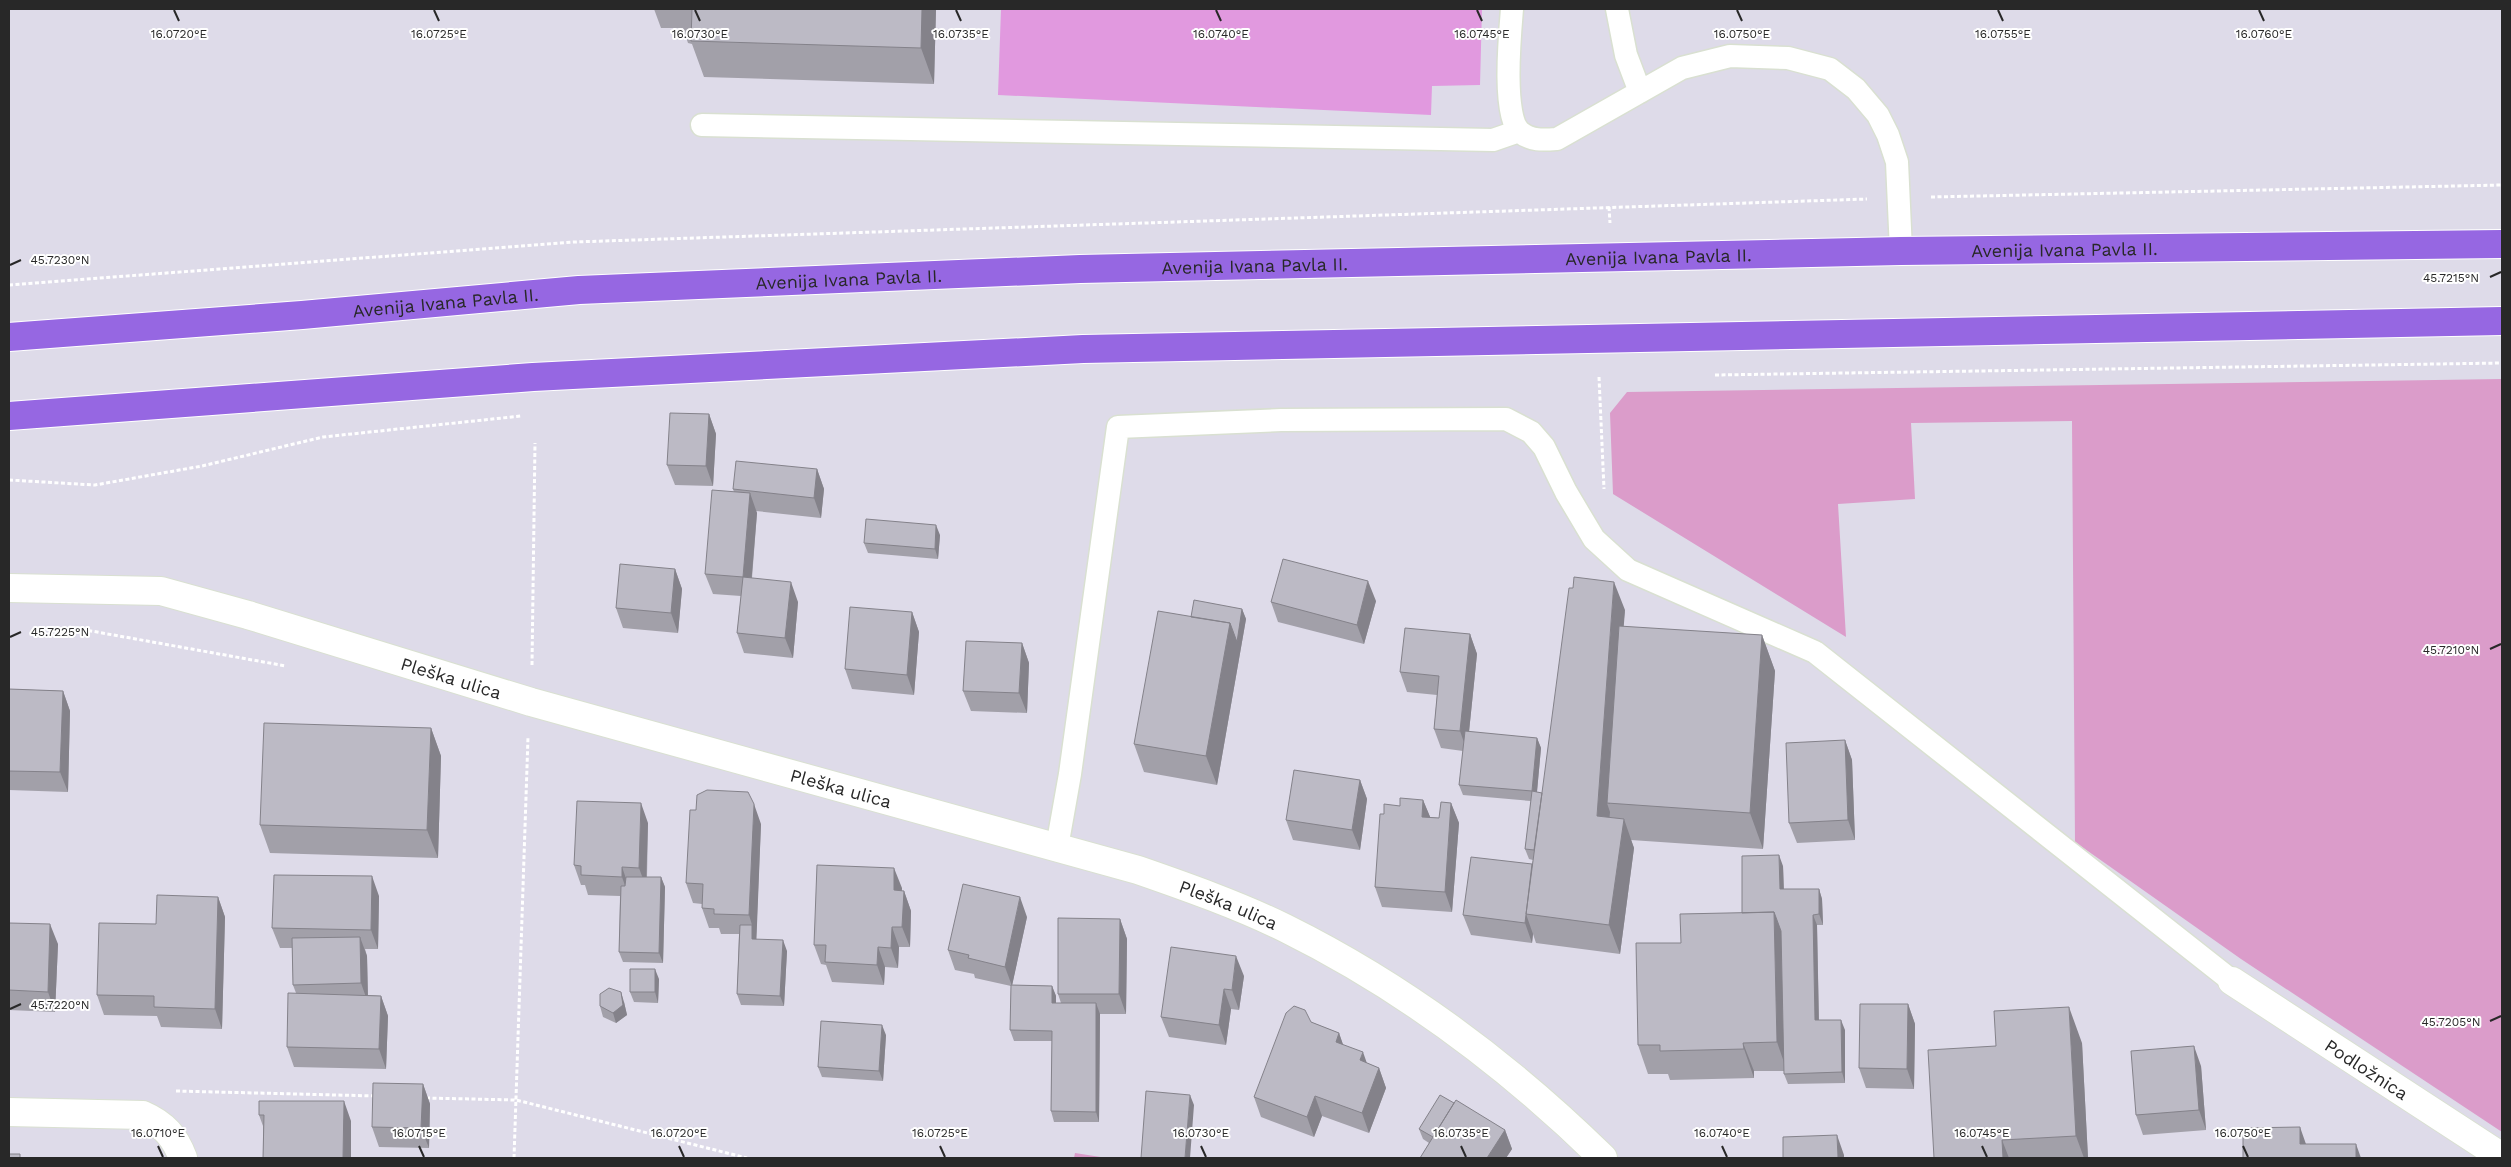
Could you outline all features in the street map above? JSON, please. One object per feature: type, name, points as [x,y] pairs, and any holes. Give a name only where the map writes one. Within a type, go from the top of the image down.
[{"type":"main road","name":"Avenija Ivana Pavla II.","points":[[9,336],[302,315],[579,290],[1080,269],[1901,250],[2502,244]]},
{"type":"main road","points":[[9,416],[533,377],[1083,349],[2502,321]]},
{"type":"street","name":"Pleška ulica","points":[[9,588],[161,592],[248,614],[531,702],[1138,870],[1212,896],[1284,927],[1327,950],[1421,1008],[1486,1054],[1603,1158]]},
{"type":"street","name":"Podložnica","points":[[2232,980],[2502,1157]]},
{"type":"street","points":[[9,1112],[143,1115],[158,1122],[170,1132],[183,1158]]},
{"type":"lane","points":[[1512,9],[1509,91],[1512,119],[1518,131],[1534,140],[1557,139],[1682,68],[1730,56],[1788,58],[1830,69],[1856,89],[1878,115],[1888,135],[1897,162],[1901,250]]},
{"type":"lane","points":[[1618,9],[1626,55],[1640,92]]},
{"type":"lane","points":[[702,125],[1493,140],[1518,131]]},
{"type":"lane","points":[[1057,847],[1070,774],[1118,427],[1281,420],[1506,419],[1531,432],[1544,447],[1566,492],[1594,539],[1628,570],[1815,652],[2232,980]]},
{"type":"path","points":[[9,285],[574,242],[1899,198],[2502,185]]},
{"type":"path","points":[[1609,207],[1610,230]]},
{"type":"path","points":[[1599,377],[1604,499]]},
{"type":"path","points":[[514,1158],[531,702],[535,443]]},
{"type":"path","points":[[68,627],[289,667]]},
{"type":"path","points":[[143,1115],[166,1091],[380,1096]]},
{"type":"path","points":[[419,1098],[516,1100],[747,1158]]},
{"type":"shaded area","points":[[1001,9],[1482,9],[1480,85],[1432,86],[1431,115],[998,95]]},
{"type":"shaded area","points":[[2502,379],[2502,1132],[2241,959],[2075,842],[2072,421],[1911,423],[1915,499],[1838,504],[1846,637],[1613,494],[1610,413],[1627,392]]},
{"type":"shaded area","points":[[1075,1153],[1107,1158],[1074,1158]]},
{"type":"building","points":[[692,9],[922,9],[921,48],[691,41]]},
{"type":"building","points":[[670,413],[709,414],[706,466],[667,465]]},
{"type":"building","points":[[736,461],[817,469],[814,498],[733,489]]},
{"type":"building","points":[[712,490],[750,493],[743,577],[705,574]]},
{"type":"building","points":[[866,519],[936,525],[935,549],[864,543]]},
{"type":"building","points":[[1283,559],[1368,581],[1357,625],[1271,602]]},
{"type":"building","points":[[620,564],[675,569],[671,613],[616,608]]},
{"type":"building","points":[[743,577],[791,582],[785,638],[737,633]]},
{"type":"building","points":[[1574,577],[1614,582],[1597,816],[1624,819],[1609,925],[1526,914],[1569,588],[1573,588]]},
{"type":"building","points":[[1194,600],[1242,609],[1237,642],[1230,623],[1191,617]]},
{"type":"building","points":[[850,607],[912,612],[907,675],[845,669]]},
{"type":"building","points":[[1158,611],[1230,623],[1206,756],[1134,744]]},
{"type":"building","points":[[1619,626],[1762,635],[1750,813],[1607,803]]},
{"type":"building","points":[[1405,628],[1470,634],[1460,731],[1434,729],[1439,676],[1400,672]]},
{"type":"building","points":[[966,641],[1022,643],[1019,693],[963,691]]},
{"type":"building","points":[[9,689],[63,691],[60,772],[9,771]]},
{"type":"building","points":[[264,723],[431,728],[427,830],[260,825]]},
{"type":"building","points":[[1465,731],[1537,738],[1532,791],[1459,785]]},
{"type":"building","points":[[1845,740],[1848,820],[1789,823],[1786,743]]},
{"type":"building","points":[[1294,770],[1360,780],[1352,830],[1286,820]]},
{"type":"building","points":[[707,790],[748,792],[754,804],[749,915],[714,914],[714,909],[702,908],[703,884],[686,883],[690,810],[696,810],[697,795]]},
{"type":"building","points":[[1532,791],[1542,793],[1534,850],[1525,849]]},
{"type":"building","points":[[1400,798],[1423,800],[1422,817],[1439,818],[1441,802],[1451,803],[1445,892],[1375,887],[1380,814],[1384,814],[1384,804],[1400,806]]},
{"type":"building","points":[[577,801],[641,803],[639,868],[622,867],[622,877],[581,875],[581,866],[574,865]]},
{"type":"building","points":[[1779,855],[1780,889],[1819,889],[1819,914],[1813,915],[1815,1020],[1841,1020],[1842,1072],[1784,1074],[1781,931],[1774,912],[1742,913],[1742,856]]},
{"type":"building","points":[[1471,857],[1532,864],[1525,923],[1463,915]]},
{"type":"building","points":[[817,865],[894,868],[894,890],[904,891],[902,927],[892,927],[891,948],[878,947],[877,965],[825,962],[826,945],[814,945]]},
{"type":"building","points":[[274,875],[372,876],[371,930],[272,928]]},
{"type":"building","points":[[626,877],[661,877],[659,953],[619,952],[621,886],[625,886]]},
{"type":"building","points":[[963,884],[1020,897],[1005,967],[968,958],[969,955],[948,950]]},
{"type":"building","points":[[157,895],[218,897],[215,1009],[154,1007],[154,996],[97,995],[99,923],[156,924]]},
{"type":"building","points":[[1774,912],[1777,1042],[1743,1043],[1744,1049],[1660,1051],[1660,1045],[1638,1045],[1636,943],[1681,943],[1680,914]]},
{"type":"building","points":[[1058,918],[1120,919],[1119,994],[1058,994]]},
{"type":"building","points":[[9,923],[50,924],[48,992],[9,990]]},
{"type":"building","points":[[740,925],[752,925],[752,939],[783,940],[780,996],[737,994]]},
{"type":"building","points":[[360,937],[361,983],[293,985],[292,938]]},
{"type":"building","points":[[1171,947],[1236,956],[1232,990],[1224,989],[1219,1025],[1161,1017]]},
{"type":"building","points":[[630,969],[655,969],[655,992],[630,992]]},
{"type":"building","points":[[1011,985],[1052,986],[1052,1003],[1096,1003],[1096,1112],[1051,1111],[1052,1031],[1010,1030]]},
{"type":"building","points":[[609,988],[621,992],[623,1005],[613,1013],[600,1006],[600,994]]},
{"type":"building","points":[[288,993],[381,996],[379,1049],[287,1047]]},
{"type":"building","points":[[1860,1004],[1908,1004],[1907,1069],[1859,1068]]},
{"type":"building","points":[[1294,1006],[1305,1010],[1311,1022],[1339,1033],[1336,1042],[1363,1052],[1360,1060],[1379,1068],[1362,1113],[1315,1096],[1307,1117],[1254,1097],[1286,1013]]},
{"type":"building","points":[[2069,1007],[2076,1136],[2002,1140],[2003,1158],[1934,1158],[1928,1050],[1996,1046],[1994,1011]]},
{"type":"building","points":[[821,1021],[882,1025],[879,1071],[818,1067]]},
{"type":"building","points":[[2194,1046],[2199,1110],[2136,1115],[2131,1051]]},
{"type":"building","points":[[373,1083],[423,1084],[421,1128],[372,1127]]},
{"type":"building","points":[[1146,1091],[1190,1095],[1185,1158],[1141,1158]]},
{"type":"building","points":[[1440,1095],[1454,1103],[1433,1137],[1419,1129]]},
{"type":"building","points":[[1456,1100],[1505,1130],[1487,1158],[1420,1158]]},
{"type":"building","points":[[259,1101],[344,1101],[343,1158],[263,1158],[264,1115],[259,1115]]},
{"type":"building","points":[[2300,1127],[2300,1144],[2356,1144],[2356,1158],[2243,1158],[2243,1128]]},
{"type":"building","points":[[1837,1135],[1838,1158],[1783,1158],[1783,1137]]},
{"type":"building","points":[[9,1154],[20,1154],[20,1158],[9,1158]]}]
